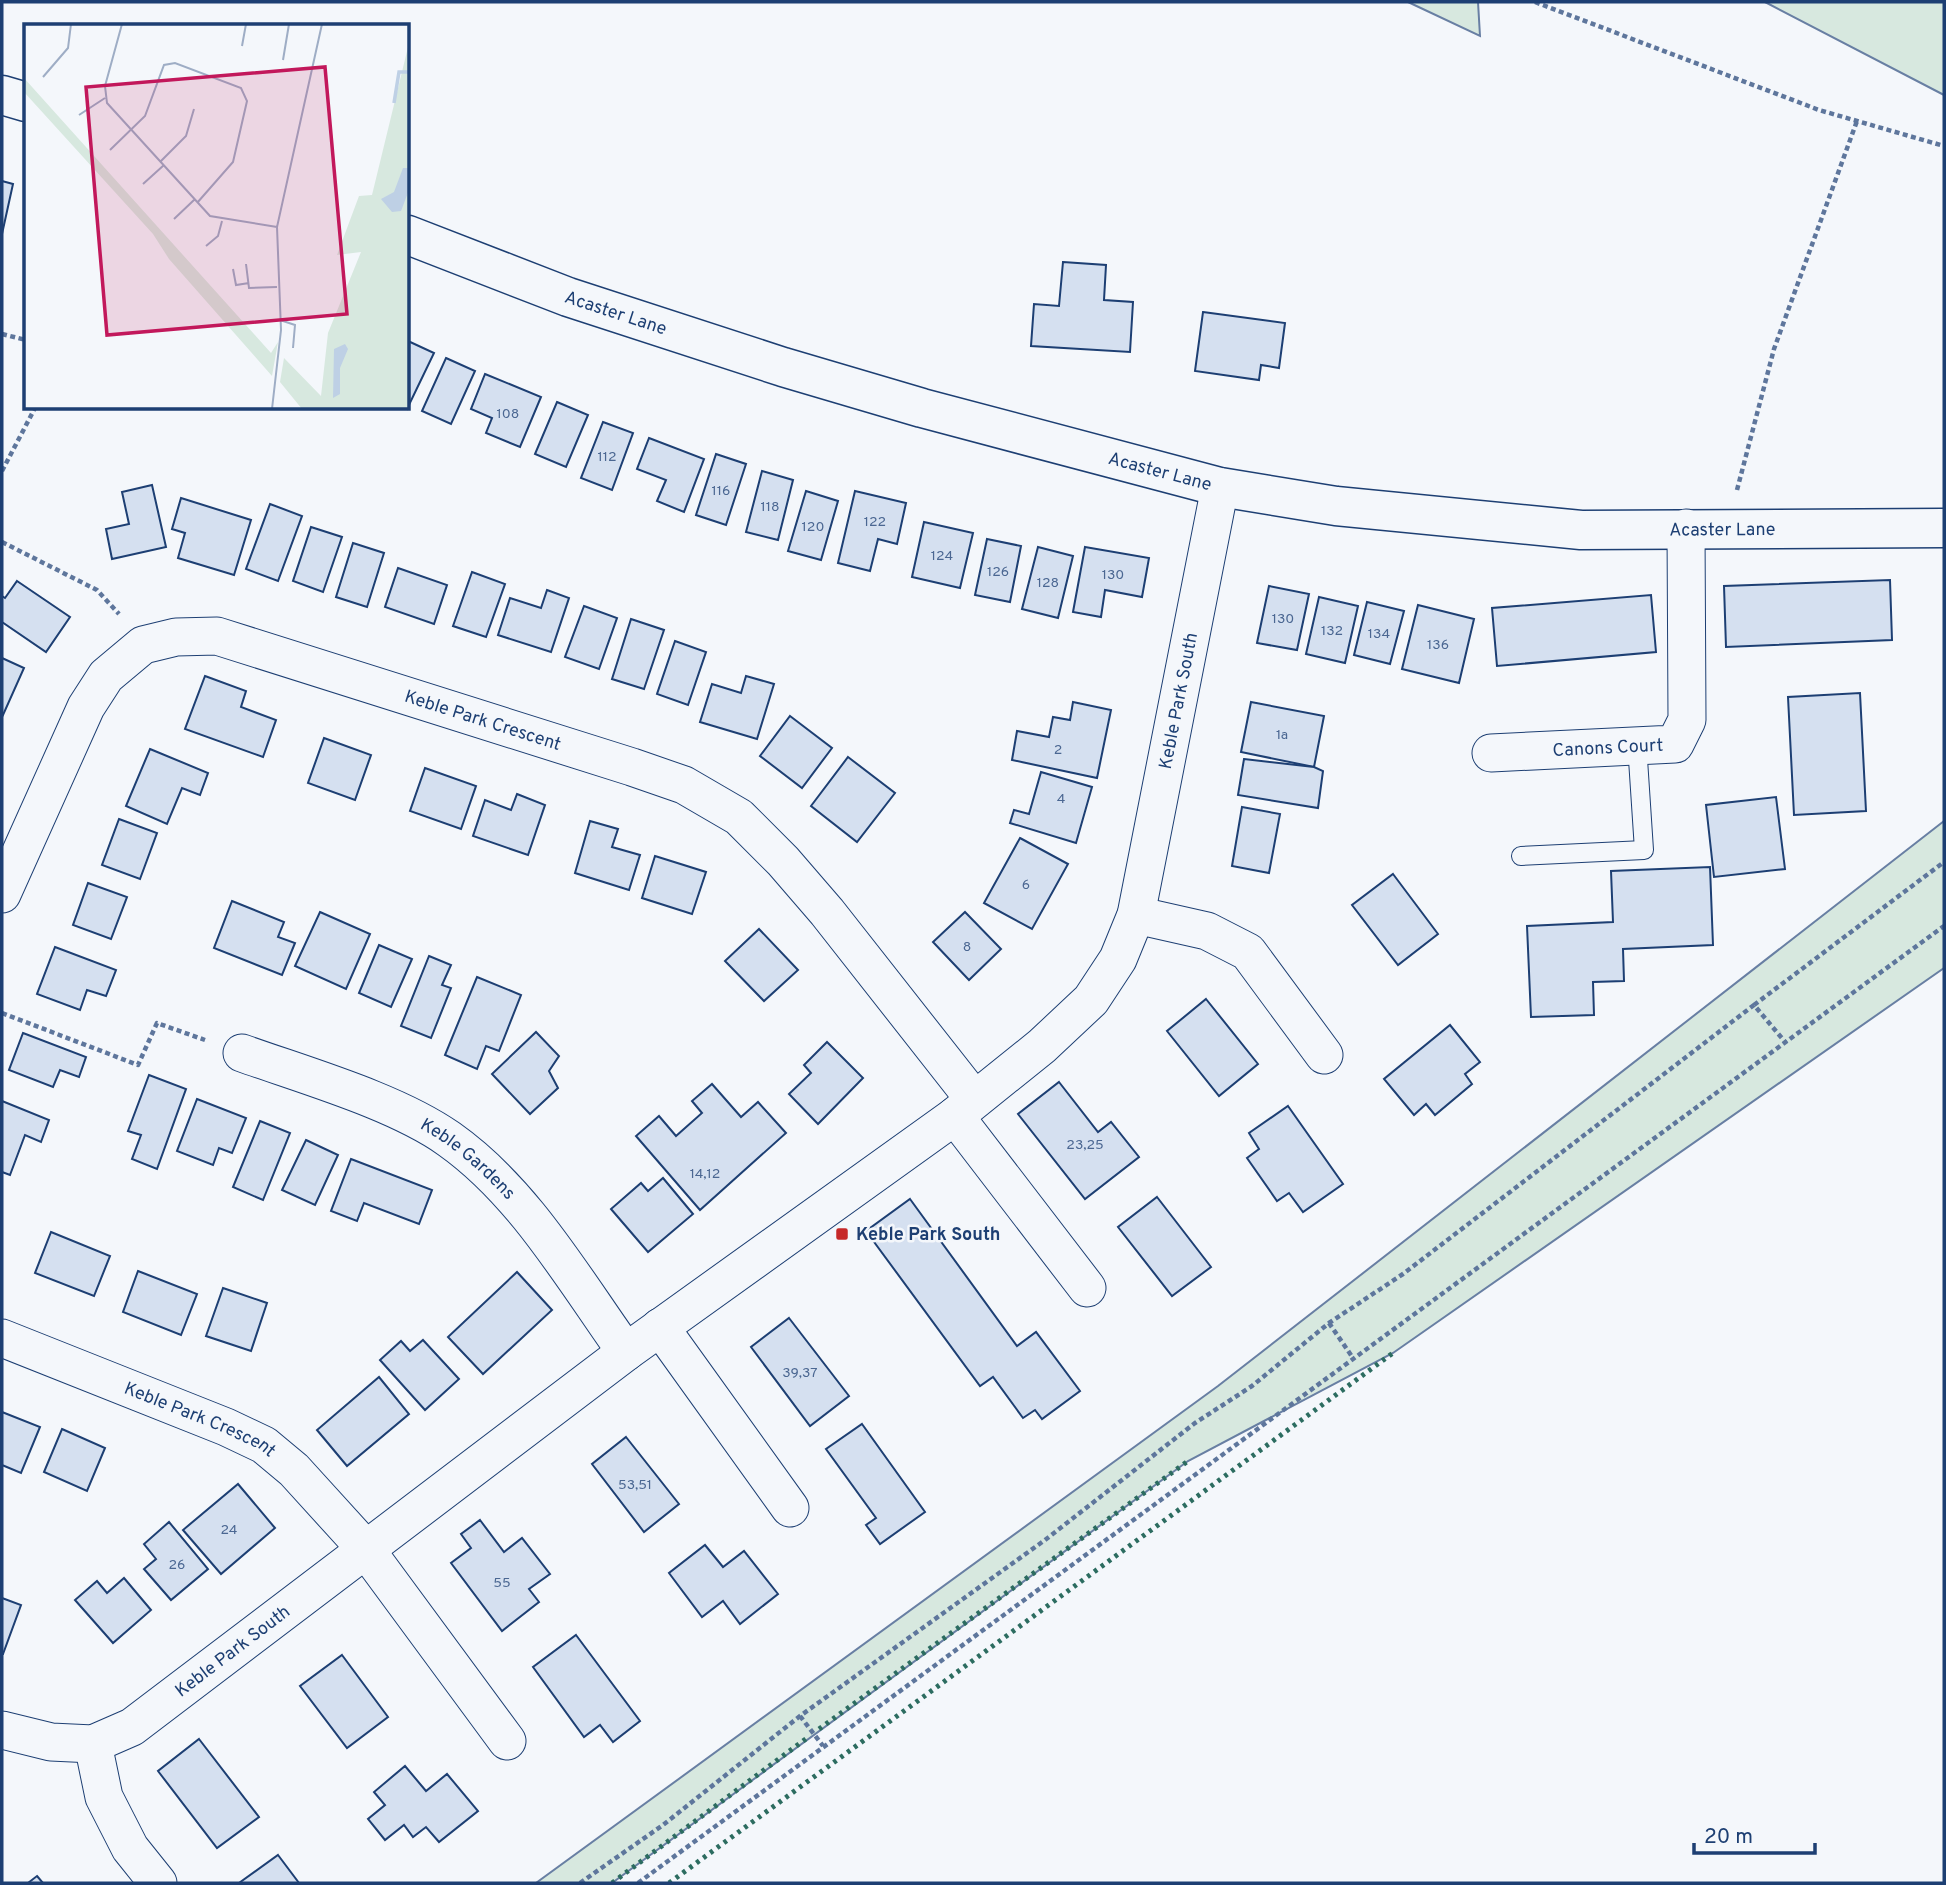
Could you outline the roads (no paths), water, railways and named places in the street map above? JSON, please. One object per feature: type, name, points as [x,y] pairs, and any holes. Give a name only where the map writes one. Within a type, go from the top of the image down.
[{"type":"street","points":[[2,95],[24,101]]},
{"type":"street","name":"Acaster Lane","points":[[410,236],[568,297],[783,367],[922,408],[1220,487],[1336,506],[1581,530],[1944,528]]},
{"type":"street","name":"Keble Park South","points":[[2,1730],[51,1742],[93,1744],[132,1727],[626,1352],[965,1107],[1042,1046],[1091,1000],[1118,959],[1136,915],[1220,487]]},
{"type":"street","name":"Canons Court","points":[[1491,753],[1675,744],[1687,720],[1686,528]]},
{"type":"street","name":"Keble Park Crescent","points":[[2,894],[86,708],[106,676],[143,645],[176,637],[217,636],[632,767],[684,785],[713,799],[739,817],[783,861],[965,1107]]},
{"type":"street","points":[[1136,915],[1207,930],[1248,952],[1324,1055]]},
{"type":"street","name":"Keble Gardens","points":[[242,1053],[400,1112],[457,1145],[484,1166],[532,1221],[626,1352]]},
{"type":"street","points":[[965,1107],[1087,1288]]},
{"type":"street","points":[[660,1327],[790,1508]]},
{"type":"street","name":"Keble Park Crescent","points":[[2,1338],[226,1427],[264,1446],[294,1470],[365,1548]]},
{"type":"street","points":[[365,1548],[507,1741]]},
{"type":"street","points":[[93,1744],[104,1797],[130,1848],[158,1883]]},
{"type":"lane","points":[[1521,856],[1644,850],[1637,744]]},
{"type":"place","name":"Keble Park South","points":[[842,1234]]}]
